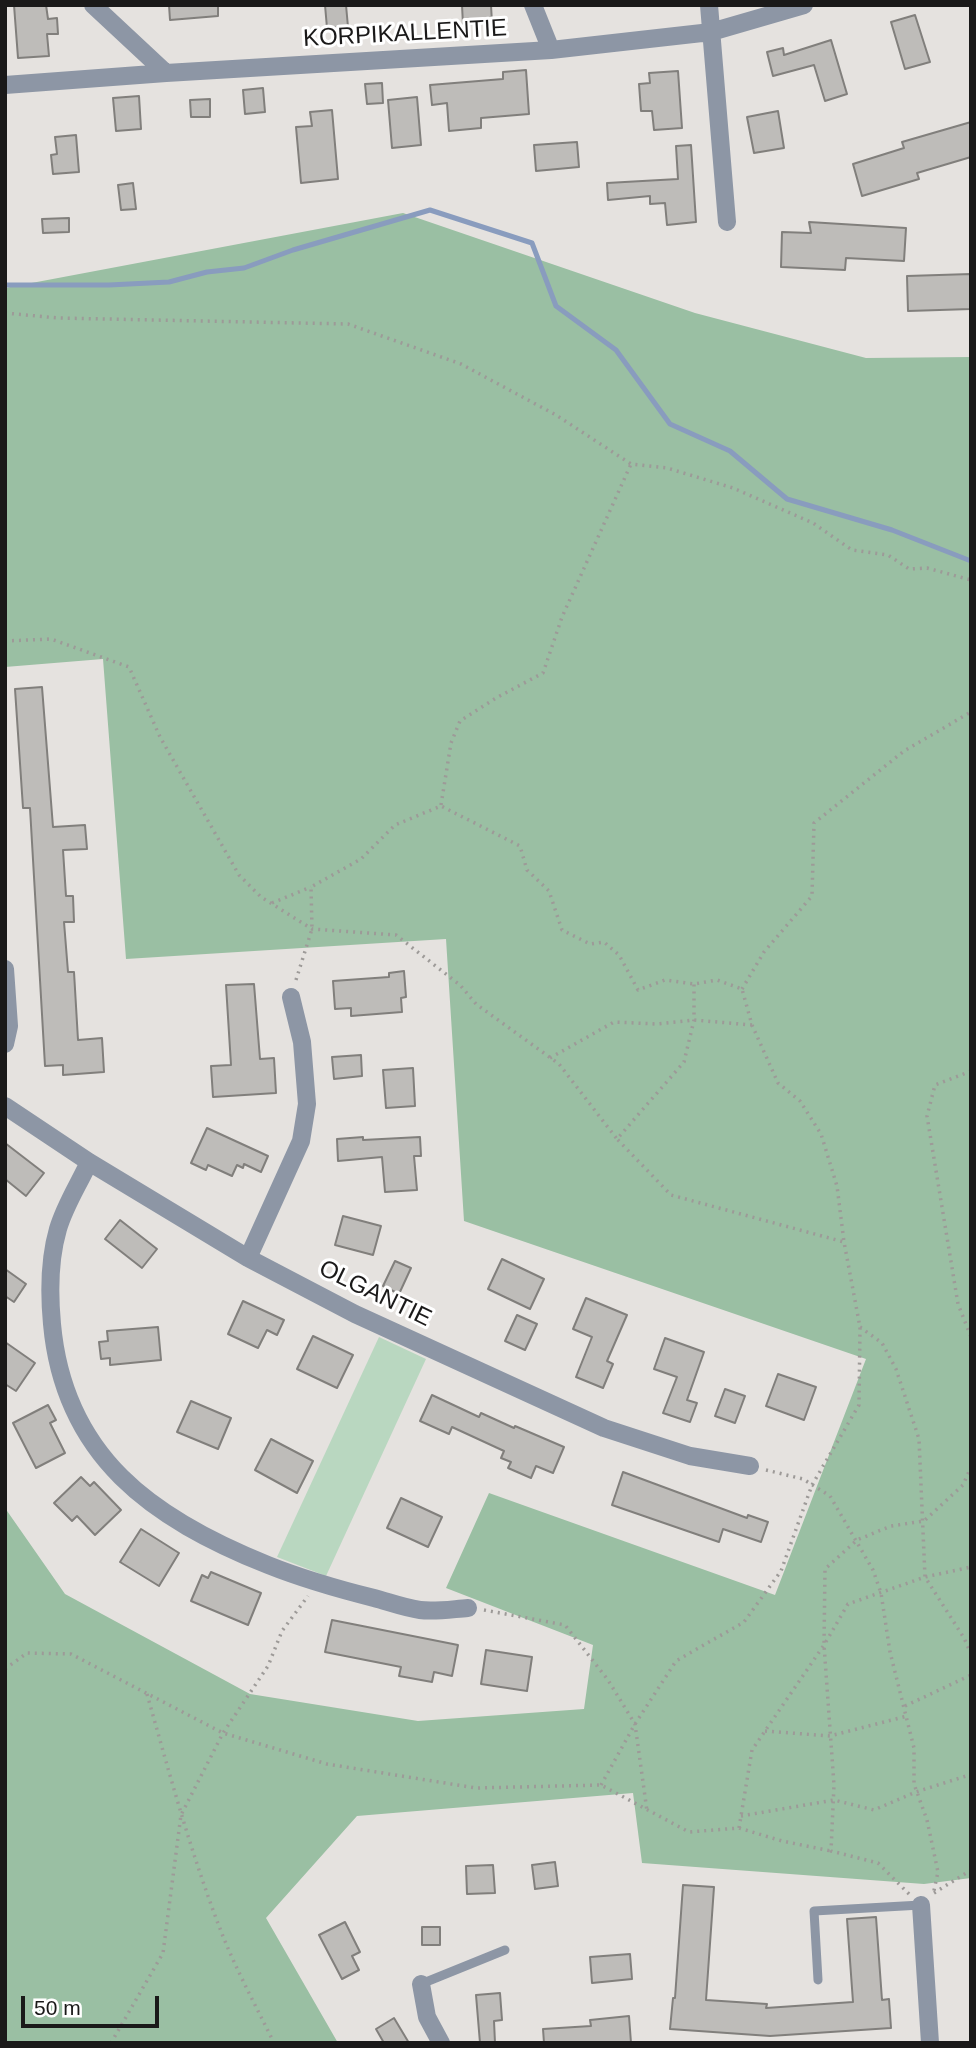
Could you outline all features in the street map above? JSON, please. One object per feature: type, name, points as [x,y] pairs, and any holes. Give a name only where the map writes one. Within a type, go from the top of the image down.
[{"type":"street","points":[[93,5],[166,73]]},
{"type":"street","points":[[533,5],[551,50]]},
{"type":"street","points":[[709,5],[727,222]]},
{"type":"street","name":"KORPIKALLENTIE","points":[[5,85],[551,50],[711,32],[804,5]]},
{"type":"street","points":[[5,969],[9,1026],[5,1044]]},
{"type":"street","points":[[248,1258],[301,1141],[307,1104],[302,1042],[291,997]]},
{"type":"street","name":"OLGANTIE","points":[[5,1106],[89,1162],[248,1258],[355,1314],[604,1428],[690,1456],[750,1466]]},
{"type":"street","points":[[89,1162],[69,1200],[58,1229],[50,1269],[54,1351],[65,1389],[83,1427],[107,1464],[142,1497],[190,1529],[244,1556],[317,1584],[422,1611],[468,1608]]},
{"type":"street","points":[[928,1901],[930,2043]]},
{"type":"street","points":[[421,1983],[427,2017],[441,2043]]},
{"type":"lane","points":[[818,1980],[814,1911],[928,1901]]},
{"type":"lane","points":[[421,1983],[505,1950]]},
{"type":"path","points":[[5,313],[58,318],[348,324],[461,364],[556,415],[631,464],[667,468],[733,488],[813,523],[852,550],[888,555],[909,569],[927,568],[971,580]]},
{"type":"path","points":[[440,806],[451,743],[460,721],[543,673],[562,617],[631,464]]},
{"type":"path","points":[[5,641],[51,639],[129,667],[160,737],[239,875],[261,897],[312,929],[396,934],[460,985],[476,1004],[559,1064],[617,1139],[671,1195],[844,1242]]},
{"type":"path","points":[[601,1786],[635,1724],[676,1661],[744,1622],[781,1571],[813,1485],[859,1405],[860,1327],[844,1242],[837,1185],[821,1134],[800,1101],[778,1083],[752,1025],[742,989],[764,952],[813,896],[814,823],[904,751],[971,712]]},
{"type":"path","points":[[272,903],[311,887],[361,859],[395,825],[440,806],[520,846],[527,870],[549,891],[562,930],[590,944],[604,942],[619,955],[638,990],[666,980],[694,984],[717,980],[742,989]]},
{"type":"path","points":[[291,997],[312,929],[311,887]]},
{"type":"path","points":[[617,1139],[684,1062],[694,1020],[694,984]]},
{"type":"path","points":[[550,1058],[614,1022],[657,1024],[694,1020],[752,1025]]},
{"type":"path","points":[[971,1070],[934,1085],[927,1116],[958,1304],[971,1337]]},
{"type":"path","points":[[860,1327],[882,1343],[897,1368],[919,1439],[925,1577],[964,1638],[971,1654]]},
{"type":"path","points":[[750,1466],[803,1479],[830,1496],[873,1570],[881,1593],[890,1652],[914,1748],[914,1784],[927,1820],[937,1872],[928,1901]]},
{"type":"path","points":[[831,1851],[834,1800],[824,1645],[825,1569],[857,1540],[891,1526],[924,1521],[963,1485],[971,1467]]},
{"type":"path","points":[[739,1828],[752,1750],[824,1645],[848,1604],[925,1577],[971,1567]]},
{"type":"path","points":[[111,2043],[163,1953],[181,1815],[223,1733],[268,1667],[282,1631],[317,1584]]},
{"type":"path","points":[[468,1608],[565,1625],[608,1680],[635,1724],[647,1811]]},
{"type":"path","points":[[5,1669],[27,1653],[71,1654],[223,1733],[327,1764],[476,1788],[601,1786],[688,1832],[739,1828],[782,1841],[878,1863],[928,1901]]},
{"type":"path","points":[[905,1706],[971,1675]]},
{"type":"path","points":[[147,1693],[181,1815],[220,1927],[274,2043]]},
{"type":"path","points":[[765,1731],[830,1736],[907,1716]]},
{"type":"path","points":[[741,1816],[834,1800],[874,1810],[916,1792],[966,1776],[971,1777]]},
{"type":"path","points":[[928,1901],[971,1870]]},
{"type":"green space","points":[[403,213],[695,313],[866,358],[971,357],[971,1878],[924,1884],[642,1863],[633,1793],[357,1816],[266,1918],[338,2043],[5,2043],[5,1508],[65,1594],[250,1694],[418,1721],[584,1709],[593,1645],[446,1588],[489,1493],[775,1595],[866,1359],[464,1221],[446,939],[126,959],[103,659],[5,667],[5,288]]},
{"type":"green space","points":[[379,1337],[426,1359],[326,1576],[277,1557]]},
{"type":"building","points":[[14,5],[46,5],[48,19],[57,18],[58,34],[47,34],[49,56],[18,58]]},
{"type":"building","points":[[169,5],[218,5],[218,16],[170,20]]},
{"type":"building","points":[[325,5],[346,5],[348,27],[327,28]]},
{"type":"building","points":[[462,5],[491,5],[492,23],[463,25]]},
{"type":"building","points":[[915,15],[930,62],[905,69],[891,22]]},
{"type":"building","points":[[831,40],[847,94],[825,101],[814,65],[773,76],[767,52],[783,48],[784,55]]},
{"type":"building","points":[[526,70],[529,114],[481,118],[481,128],[449,131],[447,103],[432,105],[430,85],[503,79],[503,72]]},
{"type":"building","points":[[678,71],[682,128],[654,130],[652,111],[641,111],[639,84],[650,83],[649,73]]},
{"type":"building","points":[[382,83],[383,103],[367,104],[365,84]]},
{"type":"building","points":[[263,88],[265,112],[245,114],[243,90]]},
{"type":"building","points":[[139,96],[141,129],[116,131],[113,98]]},
{"type":"building","points":[[417,97],[421,145],[392,148],[388,100]]},
{"type":"building","points":[[210,99],[210,117],[191,117],[190,100]]},
{"type":"building","points":[[332,110],[338,179],[301,183],[296,127],[312,126],[310,112]]},
{"type":"building","points":[[778,111],[784,148],[754,153],[747,117]]},
{"type":"building","points":[[971,122],[971,157],[917,173],[919,179],[862,196],[853,164],[904,148],[902,142]]},
{"type":"building","points":[[76,135],[79,172],[53,174],[51,155],[57,154],[55,137]]},
{"type":"building","points":[[577,142],[579,167],[536,171],[534,145]]},
{"type":"building","points":[[691,145],[696,222],[667,225],[665,203],[650,204],[650,196],[608,200],[607,183],[678,179],[676,146]]},
{"type":"building","points":[[133,183],[136,209],[121,210],[118,185]]},
{"type":"building","points":[[69,218],[69,232],[43,233],[42,219]]},
{"type":"building","points":[[809,222],[906,228],[904,261],[846,258],[845,270],[781,267],[782,232],[811,233]]},
{"type":"building","points":[[971,274],[971,309],[908,311],[907,276]]},
{"type":"building","points":[[42,687],[53,827],[85,825],[87,849],[63,850],[66,896],[73,896],[74,922],[64,922],[68,972],[74,972],[78,1040],[102,1038],[104,1072],[63,1075],[63,1065],[45,1066],[30,808],[23,808],[15,689]]},
{"type":"building","points":[[404,971],[406,997],[401,998],[402,1012],[351,1016],[351,1008],[335,1009],[333,981],[389,977],[389,973]]},
{"type":"building","points":[[254,984],[260,1059],[274,1058],[276,1093],[213,1097],[211,1066],[231,1065],[226,985]]},
{"type":"building","points":[[361,1055],[362,1076],[334,1079],[332,1057]]},
{"type":"building","points":[[413,1068],[415,1106],[386,1108],[383,1070]]},
{"type":"building","points":[[207,1128],[268,1156],[261,1172],[244,1164],[243,1168],[237,1165],[232,1176],[208,1165],[206,1170],[191,1163]]},
{"type":"building","points":[[363,1137],[363,1140],[420,1137],[421,1156],[414,1156],[417,1190],[385,1192],[382,1157],[338,1161],[337,1139]]},
{"type":"building","points":[[5,1143],[44,1173],[26,1196],[5,1179]]},
{"type":"building","points":[[343,1216],[381,1226],[373,1255],[335,1245]]},
{"type":"building","points":[[120,1220],[157,1249],[142,1268],[105,1239]]},
{"type":"building","points":[[502,1259],[544,1279],[530,1309],[488,1289]]},
{"type":"building","points":[[395,1261],[411,1268],[399,1294],[383,1286]]},
{"type":"building","points":[[5,1269],[26,1284],[14,1302],[5,1296]]},
{"type":"building","points":[[586,1298],[627,1315],[607,1361],[613,1364],[603,1388],[576,1377],[592,1337],[573,1329]]},
{"type":"building","points":[[243,1301],[284,1320],[277,1335],[267,1330],[258,1348],[228,1334]]},
{"type":"building","points":[[517,1315],[537,1324],[525,1350],[505,1341]]},
{"type":"building","points":[[158,1327],[161,1360],[110,1365],[110,1358],[101,1359],[99,1342],[108,1341],[107,1331]]},
{"type":"building","points":[[313,1336],[353,1355],[337,1388],[297,1369]]},
{"type":"building","points":[[665,1338],[704,1352],[687,1400],[697,1403],[690,1422],[663,1413],[677,1377],[654,1369]]},
{"type":"building","points":[[5,1342],[35,1363],[16,1391],[5,1384]]},
{"type":"building","points":[[778,1374],[816,1387],[804,1420],[766,1406]]},
{"type":"building","points":[[725,1389],[745,1396],[735,1423],[715,1416]]},
{"type":"building","points":[[432,1395],[479,1417],[481,1413],[564,1447],[553,1473],[536,1466],[531,1478],[508,1468],[511,1462],[501,1458],[504,1451],[452,1427],[449,1434],[420,1421]]},
{"type":"building","points":[[191,1401],[231,1418],[218,1449],[177,1432]]},
{"type":"building","points":[[48,1405],[56,1420],[50,1423],[65,1453],[36,1468],[13,1423]]},
{"type":"building","points":[[271,1439],[313,1461],[297,1493],[255,1470]]},
{"type":"building","points":[[623,1472],[747,1518],[748,1515],[768,1522],[761,1542],[723,1529],[719,1542],[612,1505]]},
{"type":"building","points":[[81,1477],[90,1486],[94,1482],[121,1510],[95,1535],[77,1516],[72,1521],[54,1503]]},
{"type":"building","points":[[401,1498],[442,1517],[428,1547],[387,1528]]},
{"type":"building","points":[[141,1529],[179,1553],[159,1586],[120,1562]]},
{"type":"building","points":[[211,1572],[261,1593],[248,1625],[191,1601],[202,1575],[208,1578]]},
{"type":"building","points":[[332,1620],[458,1645],[452,1676],[434,1672],[432,1682],[399,1676],[401,1667],[325,1652]]},
{"type":"building","points":[[486,1650],[532,1657],[527,1691],[481,1684]]},
{"type":"building","points":[[555,1862],[558,1886],[535,1889],[532,1865]]},
{"type":"building","points":[[493,1865],[495,1893],[467,1894],[466,1866]]},
{"type":"building","points":[[683,1885],[714,1887],[706,2000],[767,2004],[766,2008],[853,2002],[847,1919],[876,1917],[882,2000],[889,1999],[891,2028],[770,2036],[670,2029],[675,1998]]},
{"type":"building","points":[[345,1922],[360,1952],[352,1956],[359,1970],[342,1979],[319,1935]]},
{"type":"building","points":[[422,1927],[440,1927],[440,1945],[422,1945]]},
{"type":"building","points":[[630,1954],[632,1979],[592,1983],[590,1957]]},
{"type":"building","points":[[500,1993],[502,2020],[494,2021],[495,2043],[480,2043],[476,1995]]},
{"type":"building","points":[[629,2016],[631,2043],[544,2043],[543,2029],[591,2026],[590,2020]]},
{"type":"building","points":[[394,2018],[409,2043],[384,2043],[376,2029]]},
{"type":"waterway","points":[[5,285],[169,282],[207,272],[244,268],[293,250],[430,210],[532,243],[556,306],[616,350],[670,424],[730,451],[787,499],[892,530],[971,561]]}]
